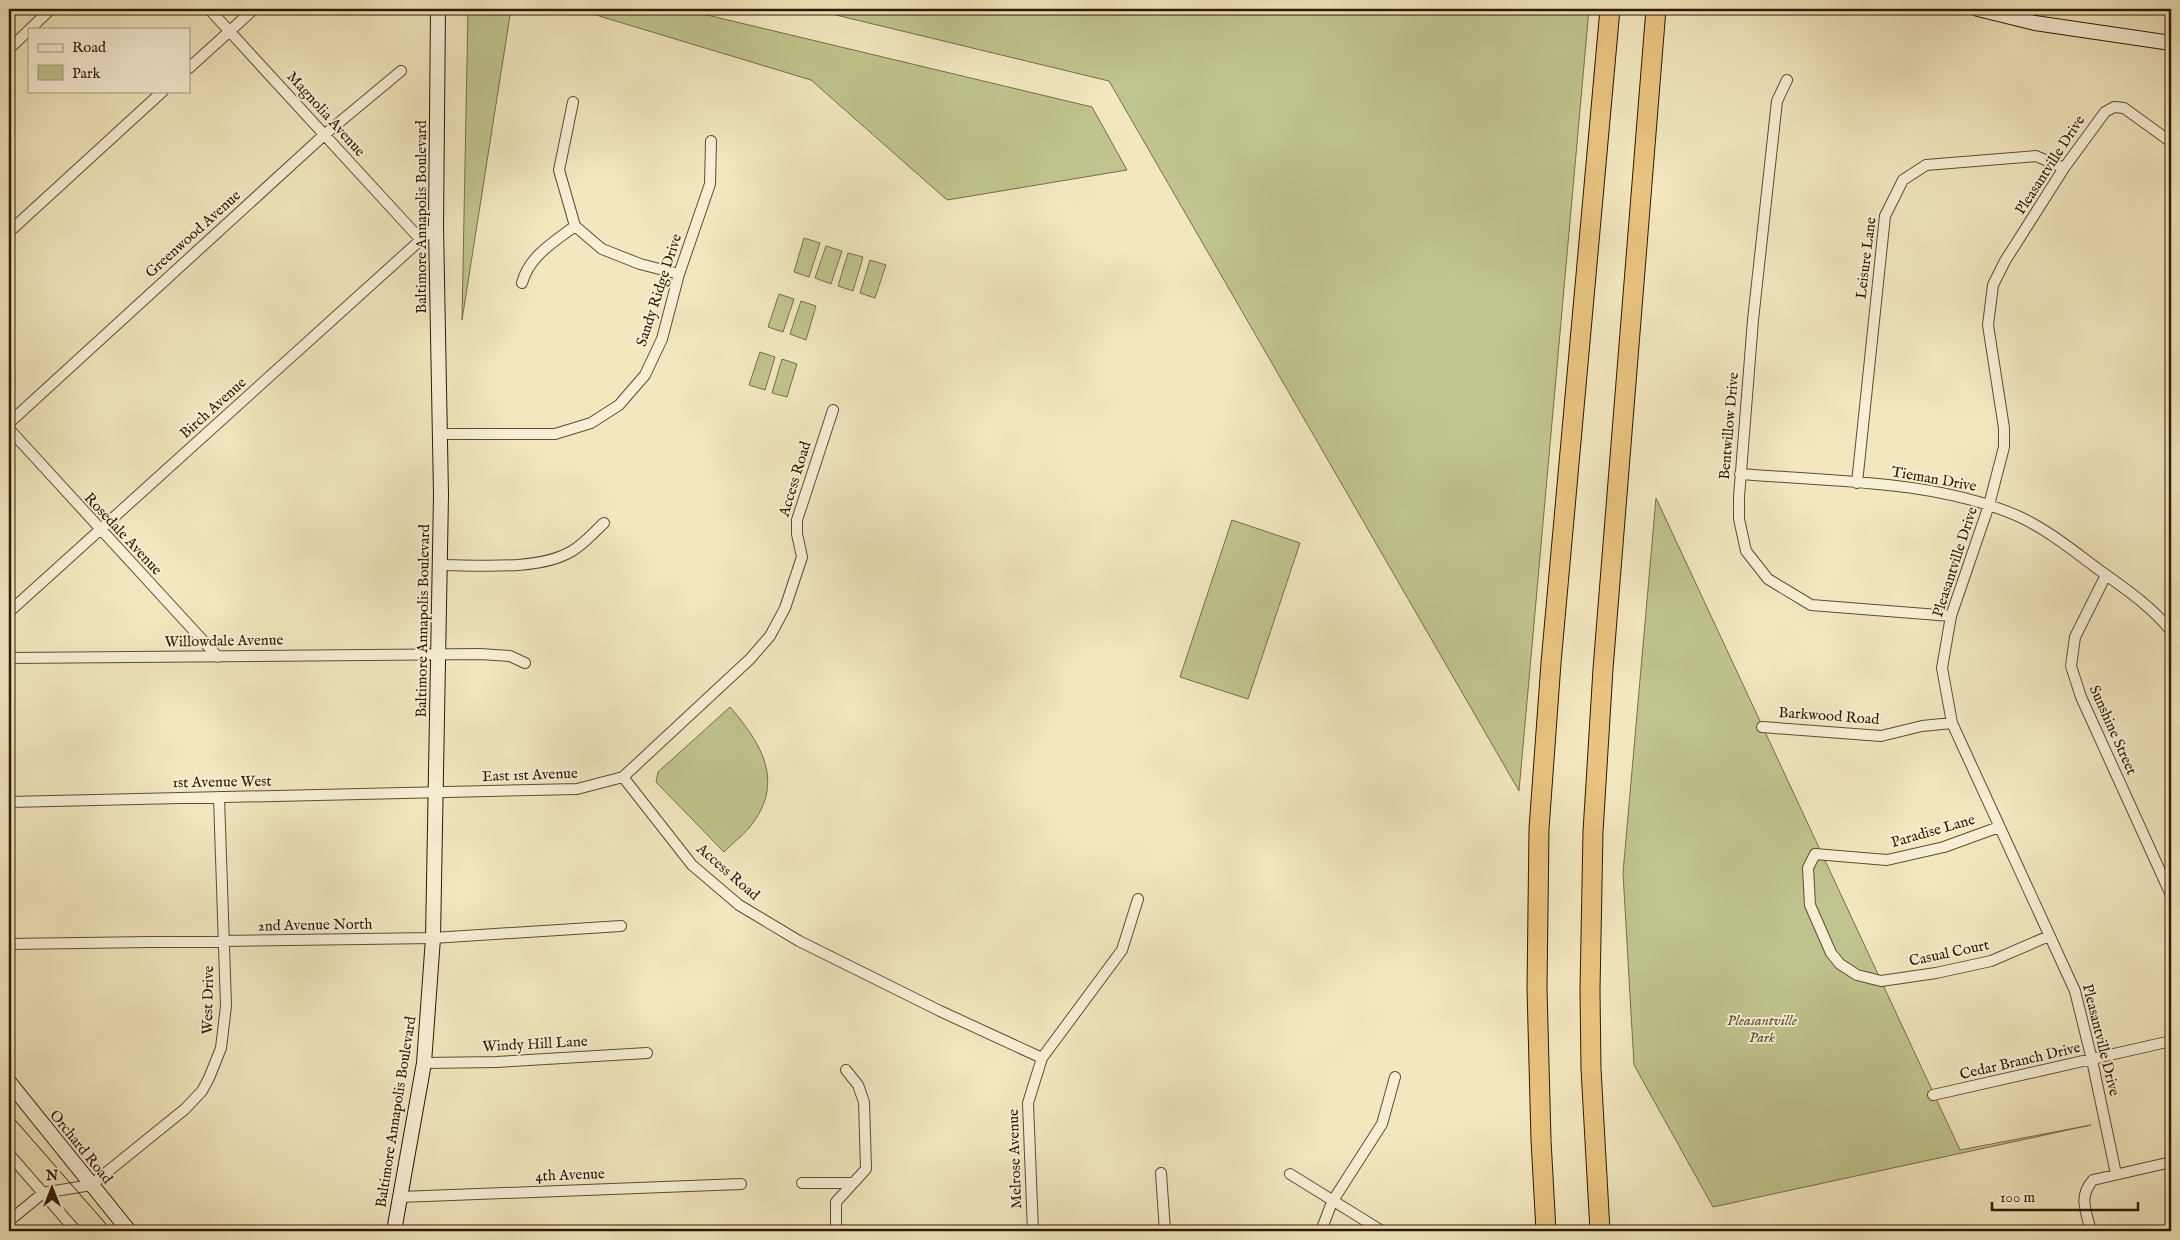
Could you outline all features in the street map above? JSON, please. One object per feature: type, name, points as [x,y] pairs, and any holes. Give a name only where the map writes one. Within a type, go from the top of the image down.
[{"type":"highway","points":[[1546,1231],[1541,1140],[1538,1006],[1539,830],[1551,663],[1610,9]]},
{"type":"highway","points":[[1600,1231],[1590,1030],[1593,832],[1603,678],[1638,261],[1656,9]]},
{"type":"highway","points":[[1638,261],[1665,9]]},
{"type":"main road","name":"Baltimore Annapolis Boulevard","points":[[394,1231],[424,1063],[433,938],[440,565],[440,434],[436,226],[438,9]]},
{"type":"main road","points":[[1978,9],[2036,23],[2171,43]]},
{"type":"main road","name":"Orchard Road","points":[[9,1082],[129,1231]]},
{"type":"street","points":[[30,28],[51,9]]},
{"type":"street","name":"Magnolia Avenue","points":[[209,9],[421,240]]},
{"type":"street","points":[[190,67],[254,9]]},
{"type":"street","points":[[9,48],[28,30]]},
{"type":"street","name":"Greenwood Avenue","points":[[9,423],[324,134],[401,71]]},
{"type":"street","name":"Bentwillow Drive","points":[[1787,80],[1777,101],[1753,314],[1740,474],[1739,519],[1746,551],[1768,579],[1811,604],[1951,616]]},
{"type":"street","points":[[9,232],[162,92]]},
{"type":"street","points":[[574,102],[559,170],[575,226],[602,249],[640,264],[679,274]]},
{"type":"street","name":"Pleasantville Drive","points":[[2116,1174],[2092,1060],[2075,992],[1952,723],[1942,668],[1951,616],[1989,505],[2004,447],[2004,428],[1988,325],[1993,285],[2005,261],[2064,168],[2098,119],[2105,112],[2114,107],[2124,108],[2171,142]]},
{"type":"street","name":"Sandy Ridge Drive","points":[[440,434],[556,434],[592,422],[619,405],[645,375],[662,339],[679,274],[710,184],[711,140]]},
{"type":"street","name":"Leisure Lane","points":[[1857,483],[1884,216],[1903,180],[1926,164],[2000,157],[2036,156],[2064,168]]},
{"type":"street","name":"Birch Avenue","points":[[9,612],[436,226]]},
{"type":"street","points":[[522,283],[525,270],[538,255],[575,226]]},
{"type":"street","name":"Access Road","points":[[833,410],[796,520],[802,557],[779,622],[750,660],[623,777],[692,865],[739,905],[799,941],[1042,1058]]},
{"type":"street","name":"Rosedale Avenue","points":[[9,429],[100,531],[218,656]]},
{"type":"street","name":"Tieman Drive","points":[[1740,474],[1857,483],[1942,493],[1969,498],[1989,505],[2021,517],[2056,538],[2148,606],[2171,631]]},
{"type":"street","points":[[440,565],[534,563],[554,559],[572,551],[604,523]]},
{"type":"street","name":"Sunshine Street","points":[[2106,575],[2075,637],[2071,666],[2081,697],[2171,895]]},
{"type":"street","name":"Willowdale Avenue","points":[[9,658],[498,654],[525,662]]},
{"type":"street","name":"Barkwood Road","points":[[1762,727],[1881,736],[1922,726],[1952,723]]},
{"type":"street","name":"East 1st Avenue","points":[[437,793],[577,790],[623,777]]},
{"type":"street","name":"1st Avenue West","points":[[9,802],[437,793]]},
{"type":"street","name":"West Drive","points":[[43,1193],[91,1185],[185,1109],[202,1091],[209,1078],[218,1056],[224,1030],[219,797]]},
{"type":"street","name":"Paradise Lane","points":[[1881,981],[1857,975],[1840,964],[1824,939],[1810,905],[1808,888],[1808,868],[1815,854],[1887,860],[1944,847],[1999,827]]},
{"type":"street","points":[[1042,1058],[1122,950],[1138,899]]},
{"type":"street","name":"2nd Avenue North","points":[[9,944],[433,938],[621,926]]},
{"type":"street","name":"Casual Court","points":[[1881,981],[1936,973],[1991,960],[2050,936]]},
{"type":"street","name":"Cedar Branch Drive","points":[[1933,1095],[2171,1041]]},
{"type":"street","name":"Windy Hill Lane","points":[[424,1063],[506,1062],[646,1053]]},
{"type":"street","name":"Melrose Avenue","points":[[1033,1231],[1028,1103],[1042,1058]]},
{"type":"street","points":[[836,1231],[836,1202],[866,1169],[864,1102],[858,1085],[846,1070]]},
{"type":"street","points":[[1321,1231],[1332,1202],[1382,1124],[1395,1078]]},
{"type":"street","points":[[9,1154],[76,1231]]},
{"type":"street","points":[[2091,1231],[2084,1200],[2085,1189],[2093,1180],[2171,1162]]},
{"type":"street","points":[[1161,1172],[1165,1231]]},
{"type":"street","points":[[1290,1174],[1332,1202],[1382,1231]]},
{"type":"street","points":[[802,1183],[853,1183]]},
{"type":"street","name":"4th Avenue","points":[[400,1197],[741,1184]]},
{"type":"street","points":[[9,1221],[43,1193]]},
{"type":"green space","points":[[468,9],[511,9],[462,320]]},
{"type":"green space","points":[[576,9],[682,9],[1092,107],[1127,170],[947,200],[811,80]]},
{"type":"green space","points":[[811,9],[1589,9],[1519,791],[1109,81]]},
{"type":"green space","points":[[804,238],[820,243],[809,277],[794,272]]},
{"type":"green space","points":[[826,246],[842,251],[831,284],[815,278]]},
{"type":"green space","points":[[848,253],[863,257],[853,291],[838,286]]},
{"type":"green space","points":[[870,260],[886,265],[875,298],[860,293]]},
{"type":"green space","points":[[779,294],[794,299],[783,332],[768,327]]},
{"type":"green space","points":[[801,301],[816,306],[806,340],[790,334]]},
{"type":"green space","points":[[760,352],[775,357],[765,390],[749,385]]},
{"type":"green space","points":[[782,359],[797,364],[787,397],[772,393]]},
{"type":"green space","name":"Pleasantville Park","points":[[1656,498],[1960,1150],[2091,1125],[1713,1207],[1634,1065],[1623,873]]},
{"type":"green space","points":[[1232,520],[1300,543],[1248,699],[1180,677]]},
{"type":"green space","points":[[730,707],[752,735],[760,750],[768,780],[766,795],[760,811],[749,828],[724,852],[656,782],[658,772]]},
{"type":"tram line","points":[[9,1113],[112,1231]]}]
